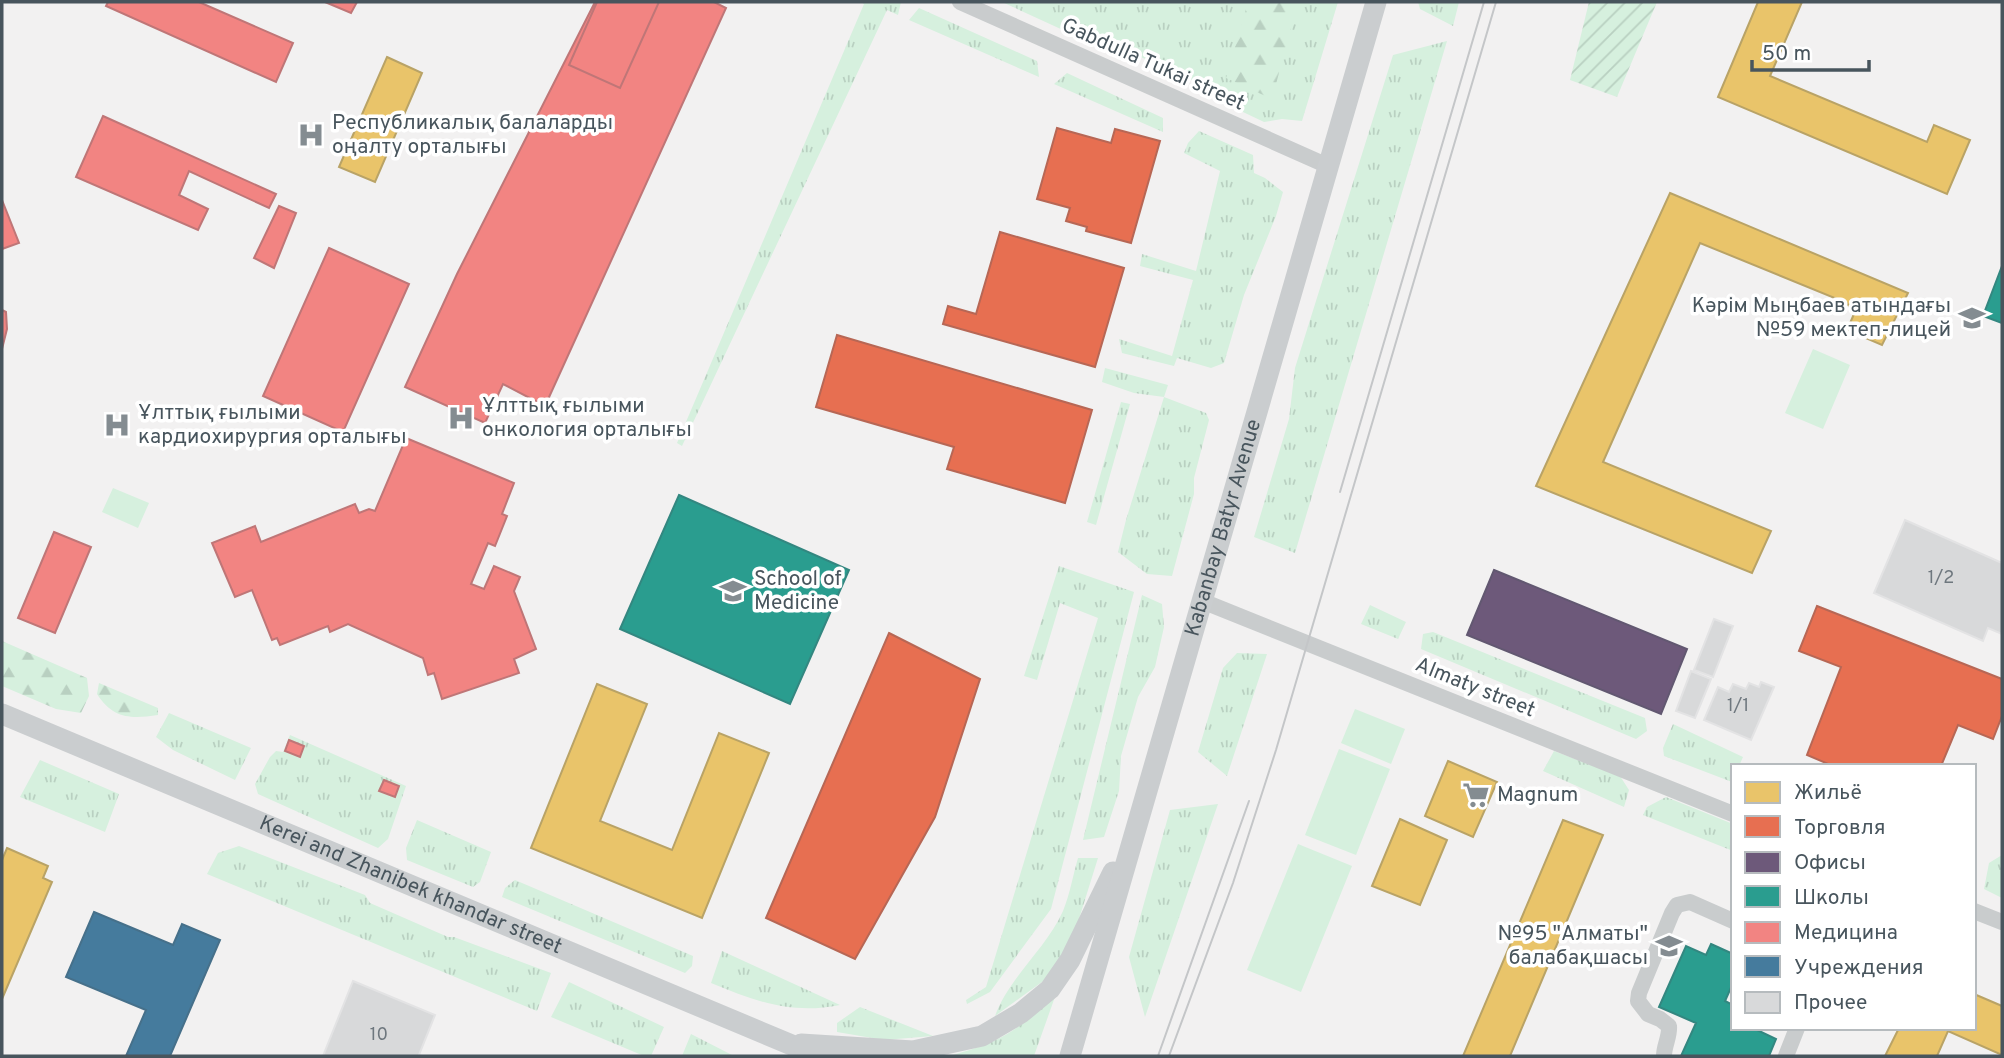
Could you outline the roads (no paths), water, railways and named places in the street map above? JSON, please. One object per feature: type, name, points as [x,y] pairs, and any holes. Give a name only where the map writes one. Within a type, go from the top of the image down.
[{"type":"main road","name":"Kabanbay Batyr Avenue","points":[[1070,1056],[1376,2]]},
{"type":"main road","name":"Kerei and Zhanibek khandar street","points":[[2,714],[792,1049],[818,1056]]},
{"type":"main road","points":[[792,1049],[913,1051],[982,1036],[1021,1013],[1050,989],[1070,960],[1138,821]]},
{"type":"street","name":"Gabdulla Tukai street","points":[[960,2],[1328,166]]},
{"type":"street","name":"Almaty street","points":[[1202,601],[1731,813]]},
{"type":"street","points":[[1664,1056],[1670,1035],[1669,1026],[1648,1014],[1638,1001],[1672,913],[1677,905],[1690,902],[1731,920]]},
{"type":"street","points":[[1976,912],[2002,922]]},
{"type":"street","points":[[1786,1056],[1796,1030]]},
{"type":"tram line","points":[[1340,492],[1484,2]]},
{"type":"tram line","points":[[1169,1056],[1233,883],[1276,750],[1496,2]]},
{"type":"tram line","points":[[1158,1056],[1249,801]]},
{"type":"place","name":"Республикалық балаларды оңалту орталығы","points":[[311,135]]},
{"type":"place","name":"Кәрім Мыңбаев атындағы №59 мектеп-лицей","points":[[1972,318]]},
{"type":"place","name":"Ұлттық ғылыми онкология орталығы","points":[[461,418]]},
{"type":"place","name":"Ұлттық ғылыми кардиохирургия орталығы","points":[[117,425]]},
{"type":"place","name":"School of Medicine","points":[[733,591]]},
{"type":"place","name":"Magnum","points":[[1476,795]]},
{"type":"place","name":"№95 \"Алматы\" балабақшасы","points":[[1669,946]]}]
